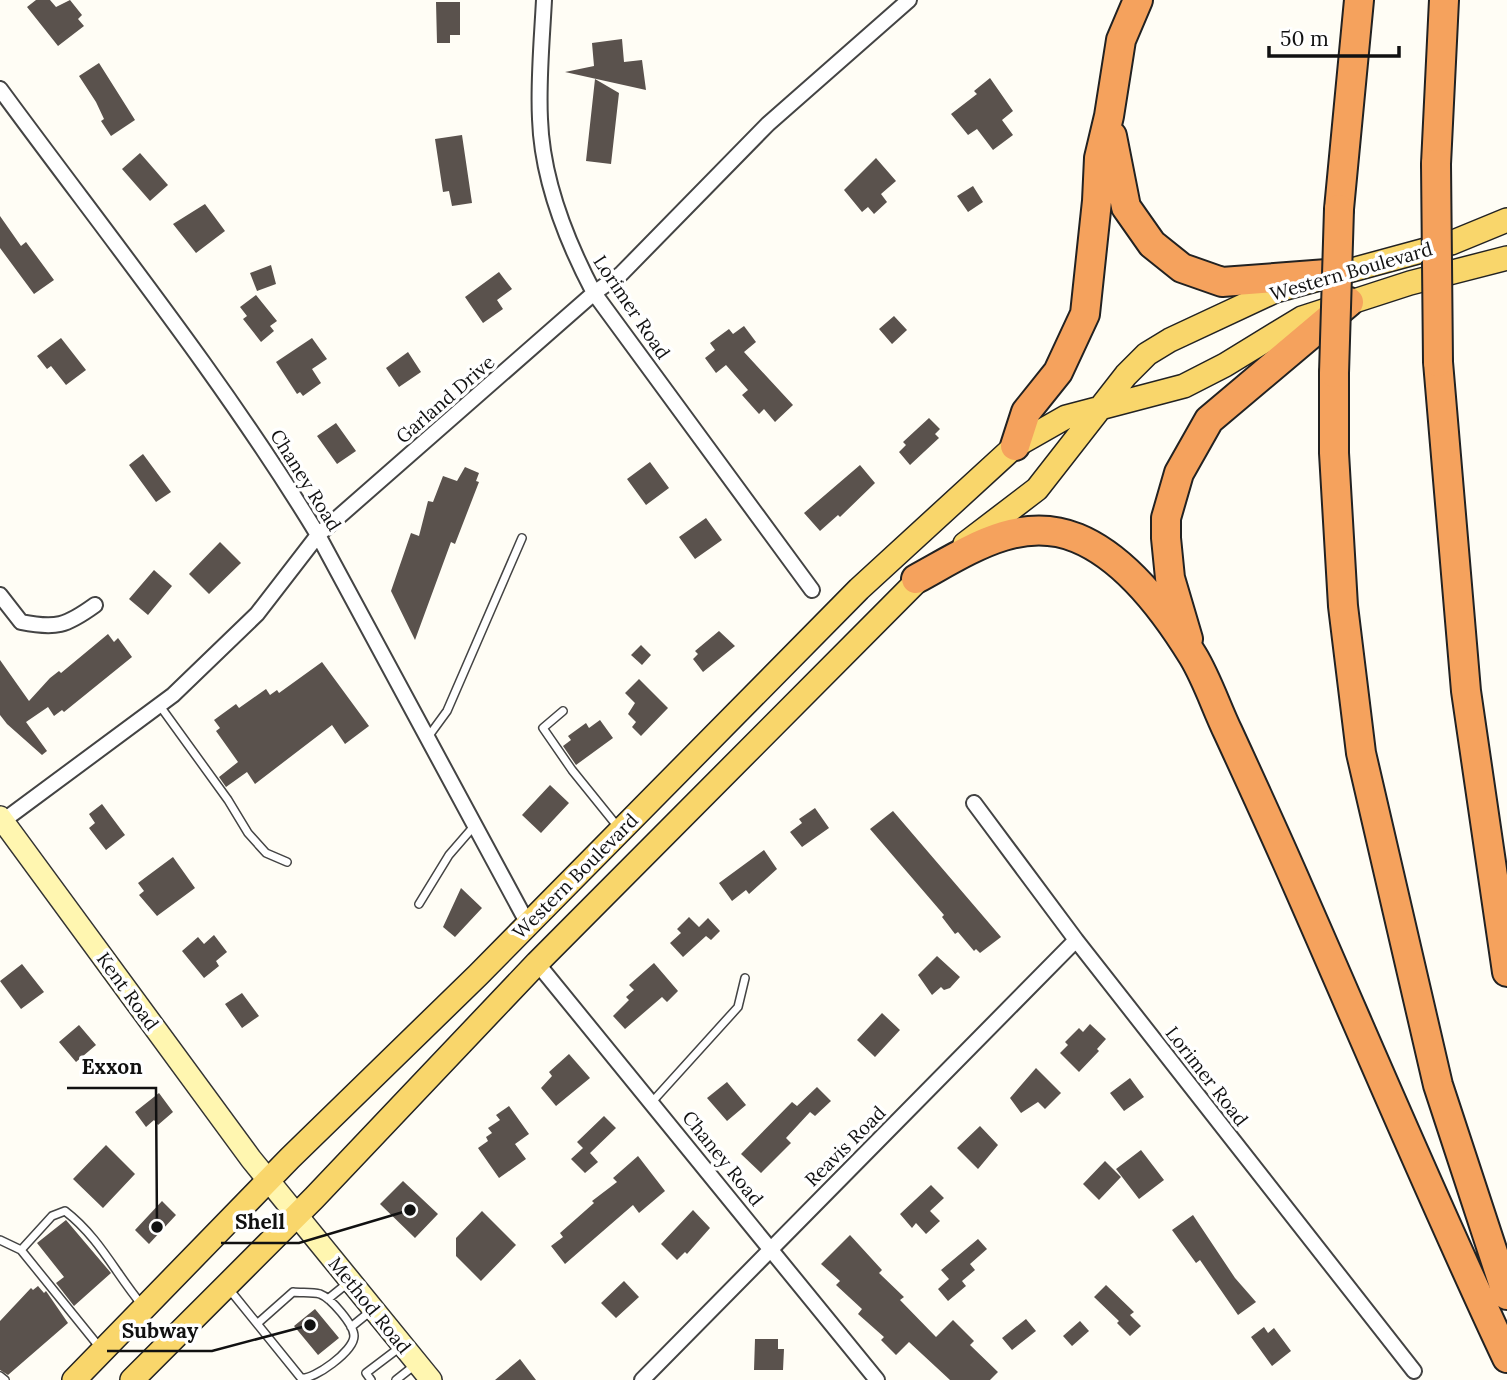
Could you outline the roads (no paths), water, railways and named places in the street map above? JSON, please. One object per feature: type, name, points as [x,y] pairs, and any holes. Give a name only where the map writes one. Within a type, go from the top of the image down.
[{"type":"highway","points":[[1015,446],[1026,412],[1058,372],[1085,314],[1099,158],[1109,116],[1121,40],[1138,0]]},
{"type":"highway","points":[[1359,0],[1339,209],[1334,453],[1343,594],[1361,753],[1438,1086],[1507,1295]]},
{"type":"highway","points":[[1444,0],[1436,164],[1438,362],[1466,691],[1507,972]]},
{"type":"highway","points":[[1109,116],[1126,207],[1152,244],[1182,268],[1222,282],[1327,274]]},
{"type":"highway","points":[[1349,302],[1209,420],[1179,473],[1166,518],[1167,558],[1170,578],[1193,656],[1288,864],[1437,1210],[1507,1358]]},
{"type":"highway","points":[[916,579],[987,540],[1024,530],[1051,530],[1078,538],[1112,559],[1143,588],[1193,656]]},
{"type":"main road","name":"Western Boulevard","points":[[74,1380],[145,1309],[284,1197],[537,963],[916,579],[1037,489],[1087,427],[1101,405],[1147,354],[1170,340],[1275,291],[1327,274],[1451,243],[1507,220]]},
{"type":"main road","name":"Western Boulevard","points":[[132,1380],[227,1285],[284,1197],[528,924],[859,589],[1015,446],[1066,417],[1101,405],[1184,386],[1225,365],[1302,318],[1349,302],[1507,258]]},
{"type":"street","name":"Lorimer Road","points":[[544,0],[540,121],[549,180],[564,231],[594,293],[812,590]]},
{"type":"street","name":"Garland Drive","points":[[1,819],[160,705],[257,614],[318,535],[594,293],[621,274],[756,135],[909,0]]},
{"type":"street","name":"Chaney Road","points":[[0,89],[214,376],[318,535],[528,924]]},
{"type":"street","points":[[0,595],[21,622],[47,627],[71,623],[95,605]]},
{"type":"street","name":"Lorimer Road","points":[[974,803],[1076,940],[1414,1371]]},
{"type":"street","name":"Kent Road","points":[[1,819],[284,1197]]},
{"type":"street","name":"Reavis Road","points":[[642,1380],[770,1247],[1076,940]]},
{"type":"street","name":"Chaney Road","points":[[537,963],[877,1380]]},
{"type":"street","name":"Method Road","points":[[284,1197],[424,1372]]},
{"type":"lane","points":[[428,737],[447,711],[458,688],[522,538]]},
{"type":"lane","points":[[160,705],[229,800],[247,833],[266,853],[287,862]]},
{"type":"lane","points":[[563,711],[543,728],[572,770],[621,830]]},
{"type":"lane","points":[[419,904],[449,855],[475,825]]},
{"type":"lane","points":[[652,1102],[738,1007],[745,978]]},
{"type":"lane","points":[[21,1250],[52,1216],[65,1211],[79,1221],[113,1262],[145,1309]]},
{"type":"lane","points":[[0,1240],[21,1250],[103,1351]]},
{"type":"lane","points":[[328,1299],[351,1280]]},
{"type":"lane","points":[[227,1285],[297,1374],[307,1379],[313,1378],[349,1349],[355,1334],[328,1299],[320,1294],[293,1292],[258,1323]]},
{"type":"lane","points":[[351,1327],[374,1309]]},
{"type":"lane","points":[[371,1380],[366,1373],[403,1345]]},
{"type":"lane","points":[[396,1380],[424,1372]]},
{"type":"lane","points":[[0,1376],[5,1380]]},
{"type":"place","name":"Shell","points":[[410,1210]]},
{"type":"place","name":"Exxon","points":[[157,1227]]},
{"type":"place","name":"Subway","points":[[310,1325]]}]
